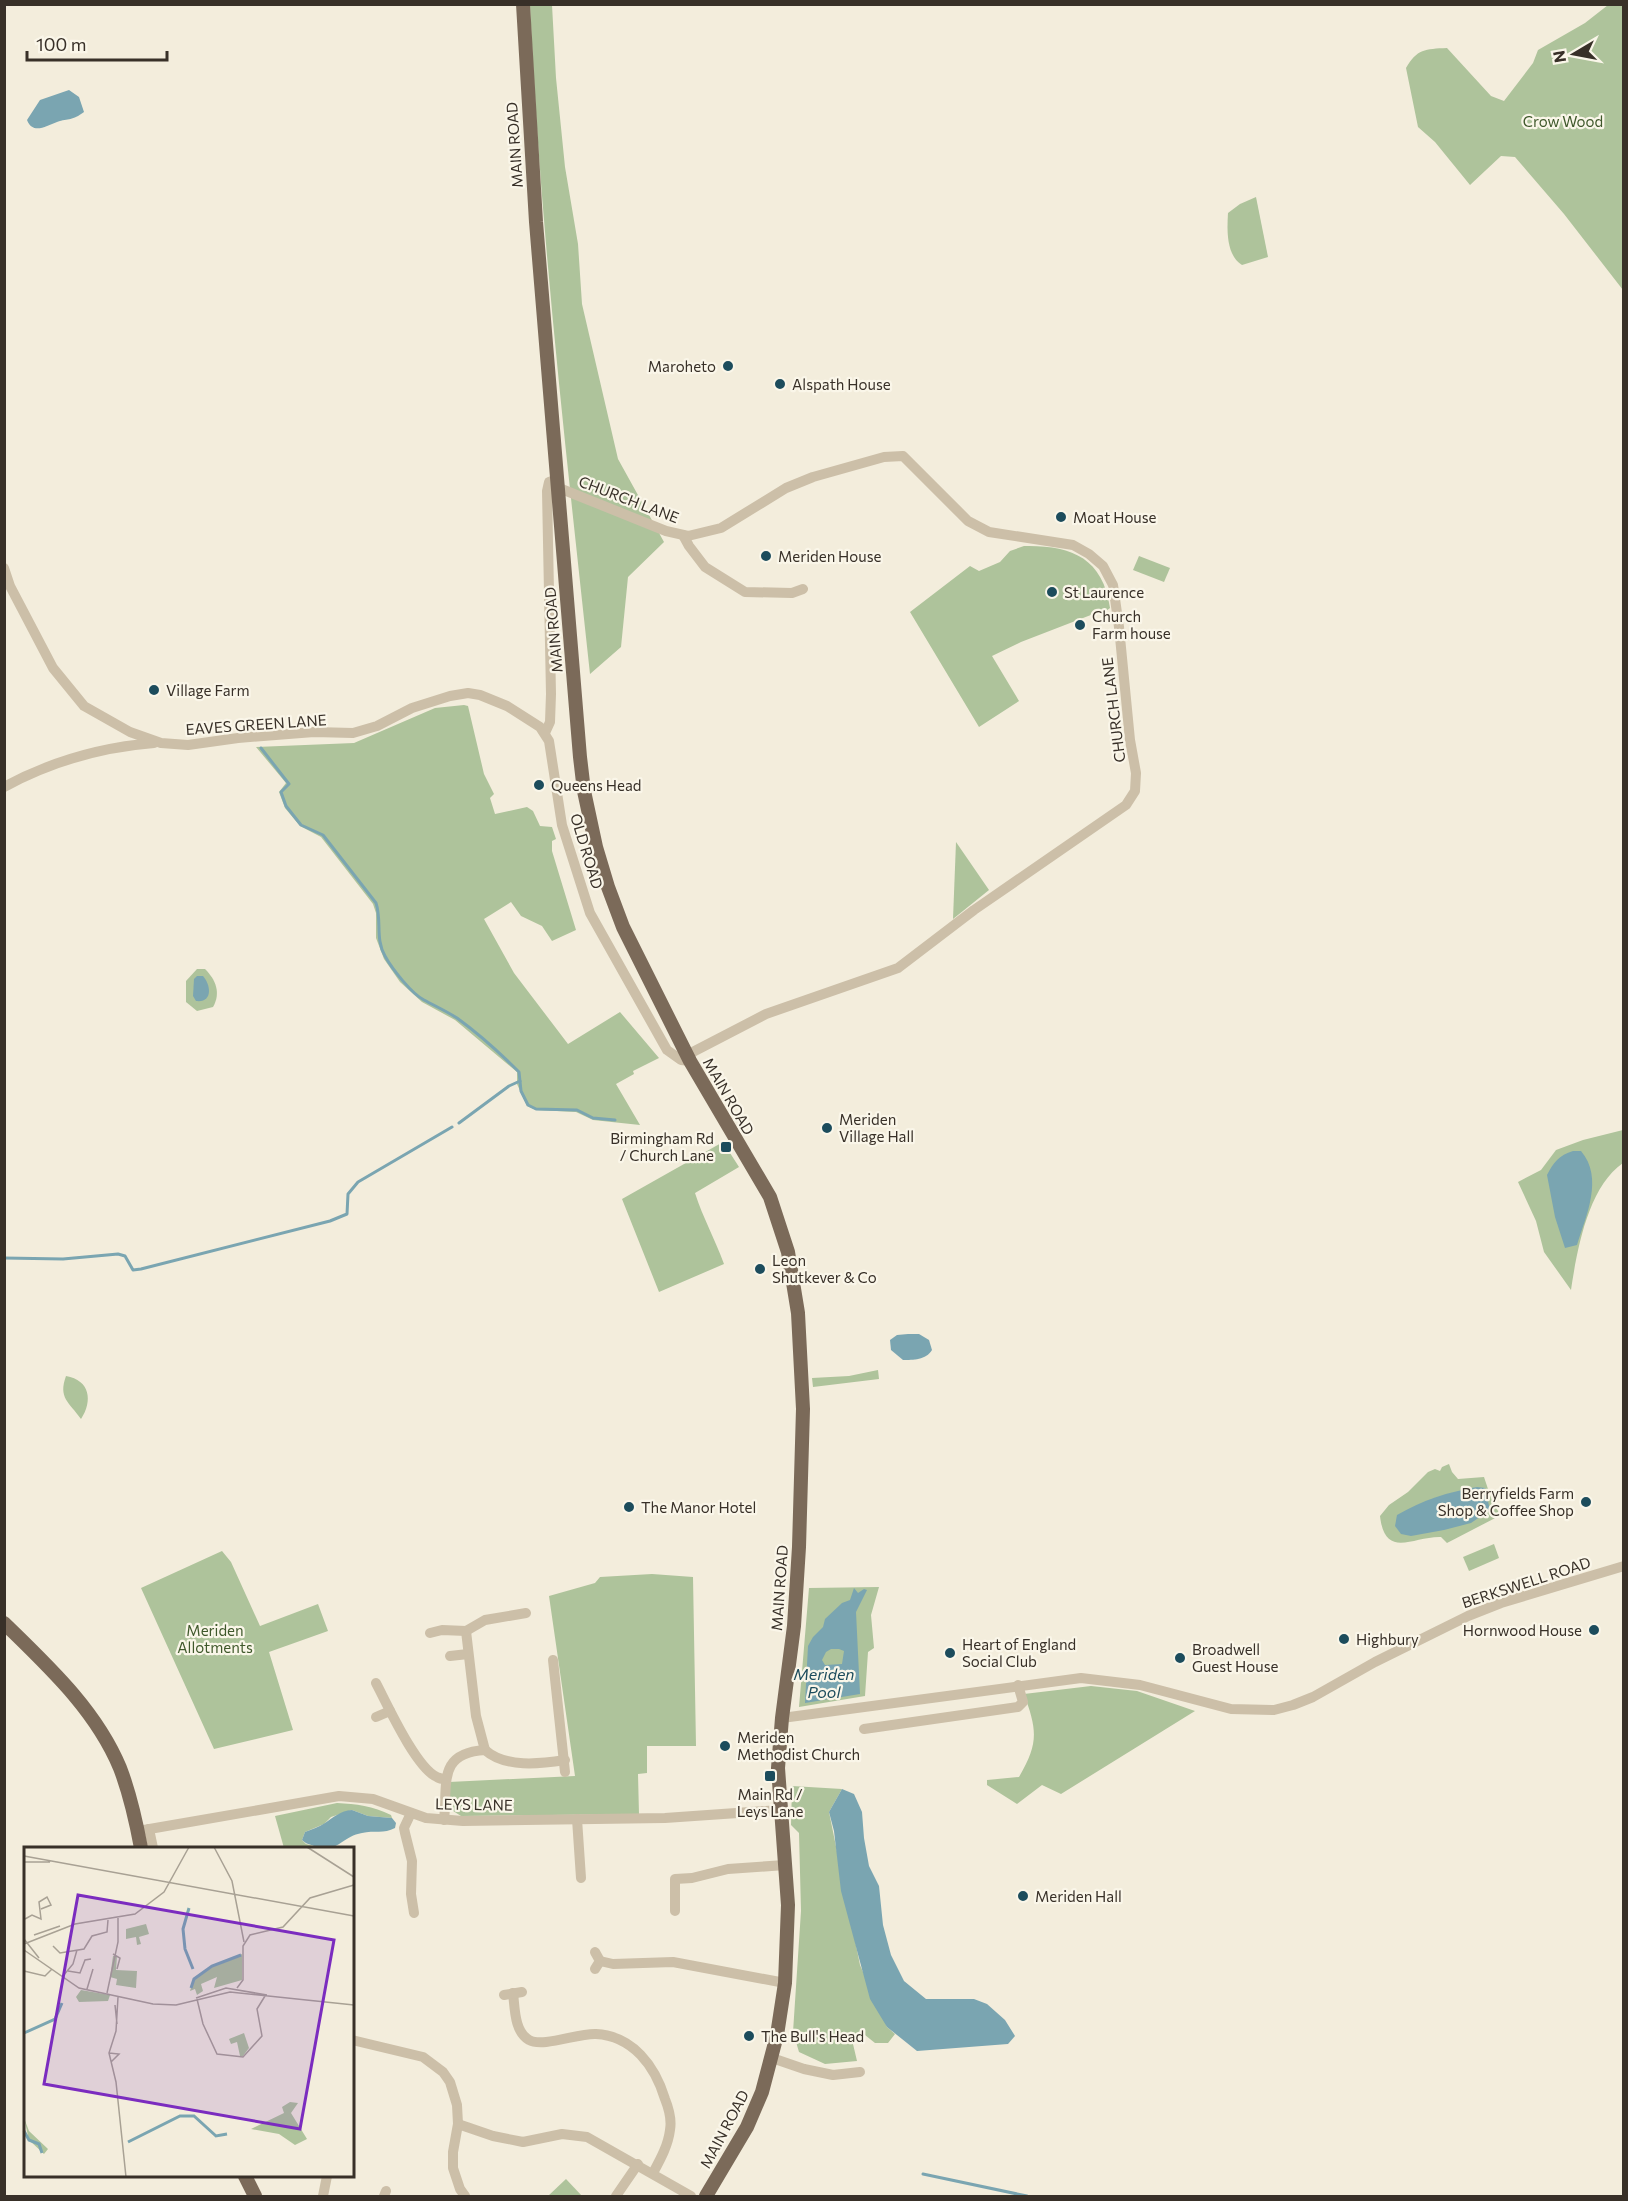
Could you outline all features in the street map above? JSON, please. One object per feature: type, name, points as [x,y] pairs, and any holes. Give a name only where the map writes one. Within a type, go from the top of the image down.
[{"type":"main road","name":"MAIN ROAD","points":[[523,4],[536,222],[584,791],[596,847],[623,927],[689,1058],[770,1197],[788,1252],[794,1284],[802,1382],[799,1547],[794,1626],[778,1768],[788,1905],[784,1983],[772,2058],[762,2092],[747,2127],[706,2196]]},
{"type":"main road","points":[[4,1623],[52,1671],[91,1717],[119,1767],[133,1808],[144,1830],[141,1847]]},
{"type":"main road","points":[[246,2177],[255,2196]]},
{"type":"street","name":"CHURCH LANE","points":[[559,484],[666,531],[683,535],[704,533],[721,528],[764,500],[813,477],[890,456],[903,456],[968,521],[989,532],[1073,545],[1103,566],[1113,585],[1136,780],[1135,791],[1126,805],[974,910],[898,968],[766,1014],[689,1058]]},
{"type":"street","name":"OLD ROAD","points":[[559,484],[549,482],[547,490],[551,694],[550,722],[545,733],[552,755],[562,825],[590,913],[667,1050],[681,1060],[689,1058]]},
{"type":"street","points":[[683,535],[705,567],[745,592],[792,593],[803,589]]},
{"type":"street","name":"EAVES GREEN LANE","points":[[4,568],[10,586],[53,668],[84,706],[130,732],[161,743],[188,745],[238,738],[314,732],[353,733],[377,726],[412,708],[468,693],[480,695],[507,706],[540,727],[545,733]]},
{"type":"street","points":[[124,746],[130,732]]},
{"type":"street","points":[[4,788],[47,768],[124,746],[161,743]]},
{"type":"street","name":"BERKSWELL ROAD","points":[[782,1718],[1062,1678],[1098,1678],[1140,1685],[1231,1709],[1274,1710],[1293,1706],[1313,1697],[1375,1662],[1468,1616],[1501,1603],[1623,1566]]},
{"type":"street","points":[[430,1633],[442,1630],[466,1631],[485,1620],[526,1613]]},
{"type":"street","points":[[466,1631],[476,1716],[486,1750],[494,1757],[506,1761],[565,1760]]},
{"type":"street","points":[[450,1656],[468,1654]]},
{"type":"street","points":[[553,1660],[565,1772]]},
{"type":"street","points":[[376,1683],[420,1762],[437,1778],[446,1779]]},
{"type":"street","points":[[864,1729],[1018,1707],[1023,1702],[1018,1685]]},
{"type":"street","points":[[376,1717],[390,1711]]},
{"type":"street","points":[[444,1820],[446,1779],[450,1766],[459,1756],[468,1751],[486,1750]]},
{"type":"street","name":"LEYS LANE","points":[[144,1830],[339,1796],[373,1799],[426,1818],[444,1820],[665,1818],[780,1809]]},
{"type":"street","points":[[411,1813],[404,1828],[412,1861],[414,1913]]},
{"type":"street","points":[[577,1819],[581,1878]]},
{"type":"street","points":[[144,1830],[152,1847]]},
{"type":"street","points":[[675,1911],[675,1879],[692,1878],[728,1869],[785,1865]]},
{"type":"street","points":[[412,1900],[423,1897]]},
{"type":"street","points":[[597,1961],[613,1964],[673,1962],[784,1983]]},
{"type":"street","points":[[513,1993],[518,2027],[524,2037],[531,2041],[540,2043],[579,2035],[608,2035],[623,2040],[649,2064],[660,2083],[670,2116],[670,2131],[653,2173]]},
{"type":"street","points":[[354,2041],[410,2053],[431,2062],[443,2072],[450,2082],[457,2104],[458,2124],[453,2152],[453,2169],[465,2196]]},
{"type":"street","points":[[772,2058],[804,2069],[833,2075],[860,2072]]},
{"type":"street","points":[[458,2124],[493,2136],[523,2142],[562,2134],[587,2137],[691,2196]]},
{"type":"street","points":[[616,2196],[638,2164]]},
{"type":"street","points":[[327,2177],[327,2196]]},
{"type":"green space","points":[[530,5],[552,5],[556,78],[565,167],[578,244],[582,304],[618,459],[664,542],[628,577],[621,647],[590,674],[547,256]]},
{"type":"green space","name":"Crow Wood","points":[[1608,5],[1623,5],[1623,290],[1564,214],[1515,157],[1501,156],[1470,185],[1435,142],[1418,127],[1406,68],[1422,51],[1447,48],[1491,96],[1504,101],[1533,63],[1538,50],[1585,23]]},
{"type":"green space","points":[[1256,197],[1268,257],[1242,265],[1230,249],[1228,213],[1240,204]]},
{"type":"green space","points":[[1024,546],[1056,548],[1082,558],[1100,577],[1110,608],[1102,614],[1096,613],[1021,642],[992,656],[1019,701],[979,727],[910,612],[970,566],[979,571],[1000,562],[1010,551]]},
{"type":"green space","points":[[1139,556],[1170,568],[1164,582],[1133,570]]},
{"type":"green space","points":[[468,706],[484,774],[494,794],[490,798],[495,814],[527,807],[533,811],[540,826],[552,827],[556,839],[552,841],[552,851],[576,930],[552,941],[542,926],[521,916],[511,902],[484,919],[514,973],[568,1044],[620,1012],[659,1058],[633,1071],[634,1074],[616,1084],[640,1125],[593,1120],[576,1112],[536,1110],[527,1106],[517,1084],[517,1072],[455,1020],[422,1002],[400,982],[384,959],[376,938],[376,913],[373,904],[321,837],[300,826],[285,808],[279,792],[286,783],[256,747],[354,743],[435,708]]},
{"type":"green space","points":[[956,842],[989,890],[953,919]]},
{"type":"green space","points":[[197,969],[205,969],[209,973],[214,982],[217,997],[213,1007],[197,1011],[186,1002],[186,981]]},
{"type":"green space","points":[[1623,1130],[1623,1163],[1601,1187],[1586,1220],[1571,1290],[1544,1252],[1536,1221],[1518,1182],[1541,1170],[1556,1150],[1583,1140]]},
{"type":"green space","points":[[723,1142],[739,1167],[695,1193],[724,1264],[659,1292],[622,1199]]},
{"type":"green space","points":[[878,1370],[879,1379],[813,1387],[812,1378],[849,1376]]},
{"type":"green space","points":[[66,1376],[80,1382],[87,1392],[87,1405],[81,1419],[64,1395]]},
{"type":"green space","points":[[1449,1464],[1458,1479],[1484,1477],[1493,1504],[1501,1515],[1447,1543],[1441,1537],[1402,1543],[1388,1538],[1380,1516],[1389,1505],[1408,1492],[1428,1472],[1435,1469],[1440,1471],[1442,1467]]},
{"type":"green space","points":[[1494,1544],[1499,1558],[1469,1571],[1463,1557]]},
{"type":"green space","name":"Meriden Allotments","points":[[222,1551],[231,1562],[260,1626],[318,1604],[328,1631],[269,1652],[293,1730],[214,1749],[141,1588]]},
{"type":"green space","points":[[652,1574],[693,1577],[696,1746],[647,1746],[647,1773],[638,1774],[639,1814],[461,1816],[450,1809],[449,1782],[575,1776],[549,1596],[595,1583],[600,1577]]},
{"type":"green space","points":[[879,1587],[871,1615],[874,1648],[868,1652],[865,1696],[799,1707],[809,1588]]},
{"type":"green space","points":[[1091,1686],[1137,1691],[1195,1711],[1061,1794],[1042,1785],[1017,1804],[987,1785],[987,1780],[1019,1777],[1030,1755],[1034,1736],[1032,1717],[1024,1694]]},
{"type":"green space","points":[[792,1786],[842,1789],[829,1812],[860,1965],[887,2027],[895,2034],[888,2043],[875,2043],[865,2035],[853,2044],[857,2061],[825,2064],[799,2052],[793,2032],[801,1911],[799,1833],[791,1825]]},
{"type":"green space","points":[[337,1803],[371,1808],[391,1815],[392,1818],[368,1816],[352,1810],[331,1817],[324,1824],[305,1832],[302,1840],[306,1844],[317,1847],[284,1847],[275,1816]]},
{"type":"green space","points":[[566,2179],[582,2196],[548,2196]]},
{"type":"water","points":[[69,90],[79,97],[84,112],[73,118],[40,128],[30,125],[27,120],[40,100]]},
{"type":"water","points":[[197,976],[203,976],[209,988],[208,996],[202,1001],[196,1001],[193,996],[194,979]]},
{"type":"water","points":[[1573,1151],[1581,1151],[1588,1162],[1592,1185],[1588,1210],[1577,1245],[1565,1248],[1555,1217],[1547,1175],[1557,1160]]},
{"type":"water","points":[[919,1334],[929,1340],[932,1350],[919,1359],[903,1360],[891,1350],[890,1340],[897,1335]]},
{"type":"water","points":[[1477,1487],[1485,1488],[1490,1510],[1471,1523],[1411,1536],[1401,1534],[1395,1526],[1397,1515],[1416,1505],[1446,1494]]},
{"type":"water","name":"Meriden Pool","points":[[854,1588],[858,1593],[864,1589],[867,1590],[856,1612],[860,1694],[805,1703],[808,1646],[823,1627],[825,1619],[842,1603],[850,1600]],"holes":[[[839,1649],[844,1651],[842,1664],[825,1665],[822,1660],[826,1652]]]},
{"type":"water","points":[[842,1789],[854,1794],[862,1812],[869,1866],[879,1886],[883,1925],[891,1955],[904,1981],[926,1999],[974,1999],[987,2004],[1005,2020],[1015,2036],[1008,2044],[917,2051],[887,2027],[870,1999],[841,1891],[834,1831],[829,1812]]},
{"type":"water","points":[[348,1811],[392,1818],[396,1823],[395,1828],[355,1835],[332,1847],[318,1847],[302,1840],[305,1832]]},
{"type":"waterway","points":[[261,748],[289,784],[281,792],[286,806],[301,825],[323,835],[376,903],[382,950],[392,968],[408,987],[419,997],[453,1015],[512,1065],[519,1072],[521,1091],[528,1105],[536,1109],[577,1110],[593,1118],[615,1120]]},
{"type":"waterway","points":[[459,1123],[509,1086],[520,1081]]},
{"type":"waterway","points":[[4,1258],[63,1259],[118,1254],[125,1256],[133,1270],[330,1221],[347,1214],[348,1194],[358,1182],[452,1127]]},
{"type":"waterway","points":[[923,2174],[1027,2196]]},
{"type":"place","name":"Maroheto","points":[[728,366]]},
{"type":"place","name":"Alspath House","points":[[780,384]]},
{"type":"place","name":"Moat House","points":[[1061,517]]},
{"type":"place","name":"Meriden House","points":[[766,556]]},
{"type":"place","name":"St Laurence","points":[[1052,592]]},
{"type":"place","name":"Church Farm house","points":[[1080,625]]},
{"type":"place","name":"Village Farm","points":[[154,690]]},
{"type":"place","name":"Queens Head","points":[[539,785]]},
{"type":"place","name":"Meriden Village Hall","points":[[827,1128]]},
{"type":"place","name":"Birmingham Rd / Church Lane","points":[[726,1147]]},
{"type":"place","name":"Leon Shutkever & Co","points":[[760,1269]]},
{"type":"place","name":"Berryfields Farm Shop & Coffee Shop","points":[[1586,1502]]},
{"type":"place","name":"The Manor Hotel","points":[[629,1507]]},
{"type":"place","name":"Hornwood House","points":[[1594,1630]]},
{"type":"place","name":"Highbury","points":[[1344,1639]]},
{"type":"place","name":"Heart of England Social Club","points":[[950,1653]]},
{"type":"place","name":"Broadwell Guest House","points":[[1180,1658]]},
{"type":"place","name":"Meriden Methodist Church","points":[[725,1746]]},
{"type":"place","name":"Main Rd / Leys Lane","points":[[770,1776]]},
{"type":"place","name":"Meriden Hall","points":[[1023,1896]]},
{"type":"place","name":"The Bull's Head","points":[[749,2036]]}]
